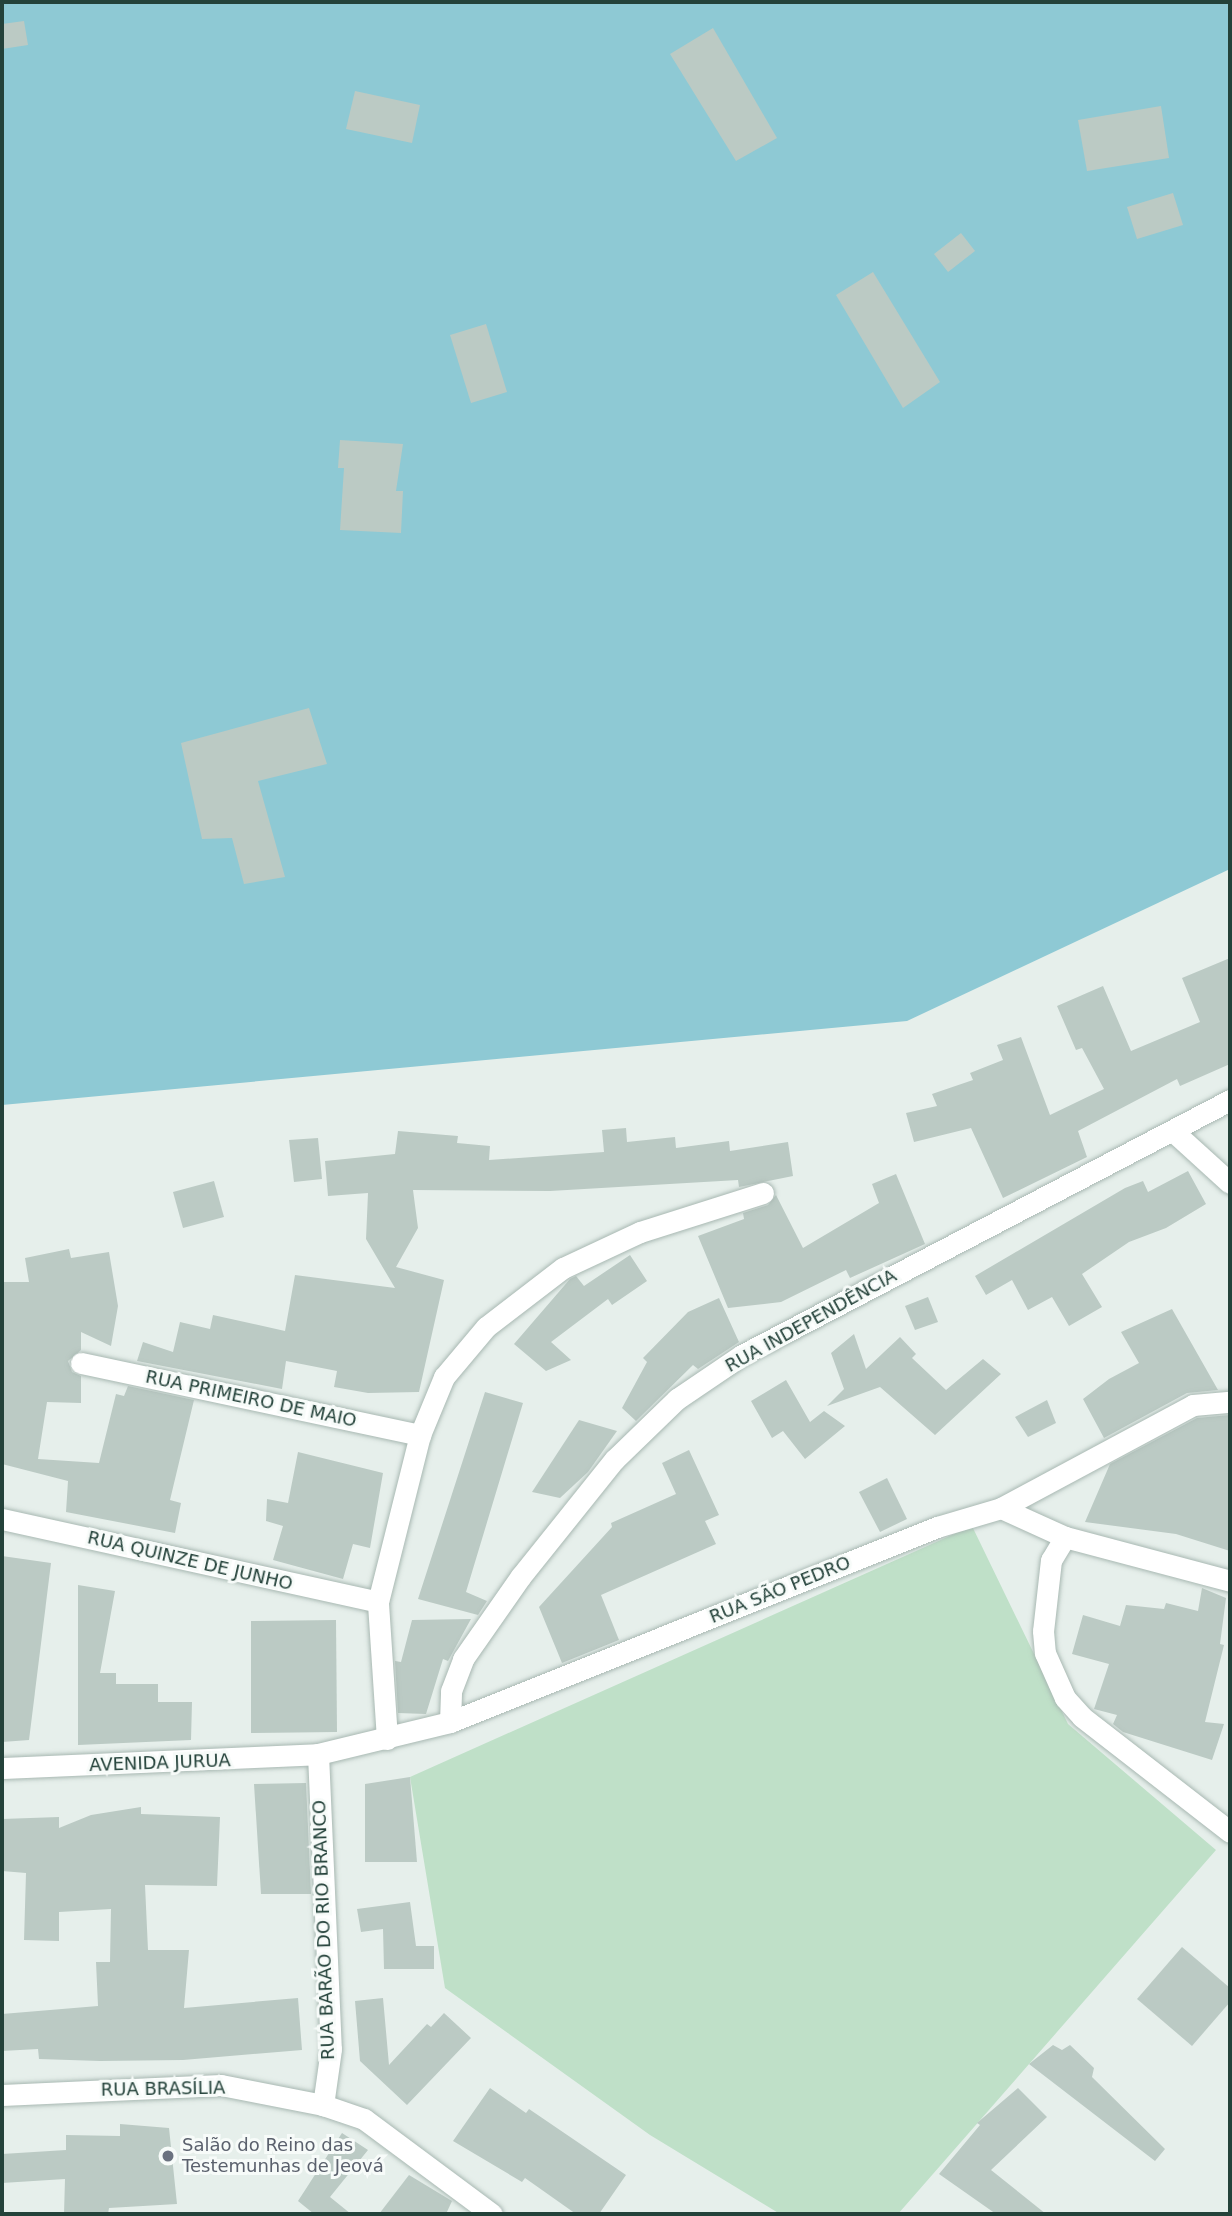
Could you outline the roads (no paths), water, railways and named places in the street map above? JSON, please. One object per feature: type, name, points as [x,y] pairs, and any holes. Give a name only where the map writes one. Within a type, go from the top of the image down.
[{"type":"street","name":"RUA INDEPENDÊNCIA","points":[[450,1722],[451,1691],[463,1659],[521,1576],[614,1460],[677,1399],[743,1355],[1175,1133],[1230,1100]]},
{"type":"street","points":[[1175,1133],[1230,1183]]},
{"type":"street","points":[[387,1740],[377,1602],[420,1435],[444,1377],[486,1327],[563,1268],[640,1233],[763,1193]]},
{"type":"street","name":"RUA PRIMEIRO DE MAIO","points":[[81,1363],[420,1435]]},
{"type":"street","name":"RUA SÃO PEDRO","points":[[317,1754],[387,1740],[450,1722],[927,1531],[1001,1508],[1193,1405],[1230,1402]]},
{"type":"street","points":[[1001,1508],[1065,1536],[1230,1581]]},
{"type":"street","name":"RUA QUINZE DE JUNHO","points":[[2,1519],[377,1602]]},
{"type":"street","points":[[1065,1536],[1051,1560],[1043,1631],[1045,1653],[1065,1698],[1082,1717],[1230,1832]]},
{"type":"street","name":"AVENIDA JURUA","points":[[2,1768],[317,1754]]},
{"type":"street","name":"RUA BARÃO DO RIO BRANCO","points":[[317,1754],[331,2049],[323,2105]]},
{"type":"street","name":"RUA BRASÍLIA","points":[[2,2095],[220,2085],[323,2105],[364,2119],[492,2214]]},
{"type":"water","points":[[2,2],[1230,2],[1230,869],[907,1021],[2,1105]]},
{"type":"place","name":"Salão do Reino das Testemunhas de Jeová","points":[[168,2156]]}]
